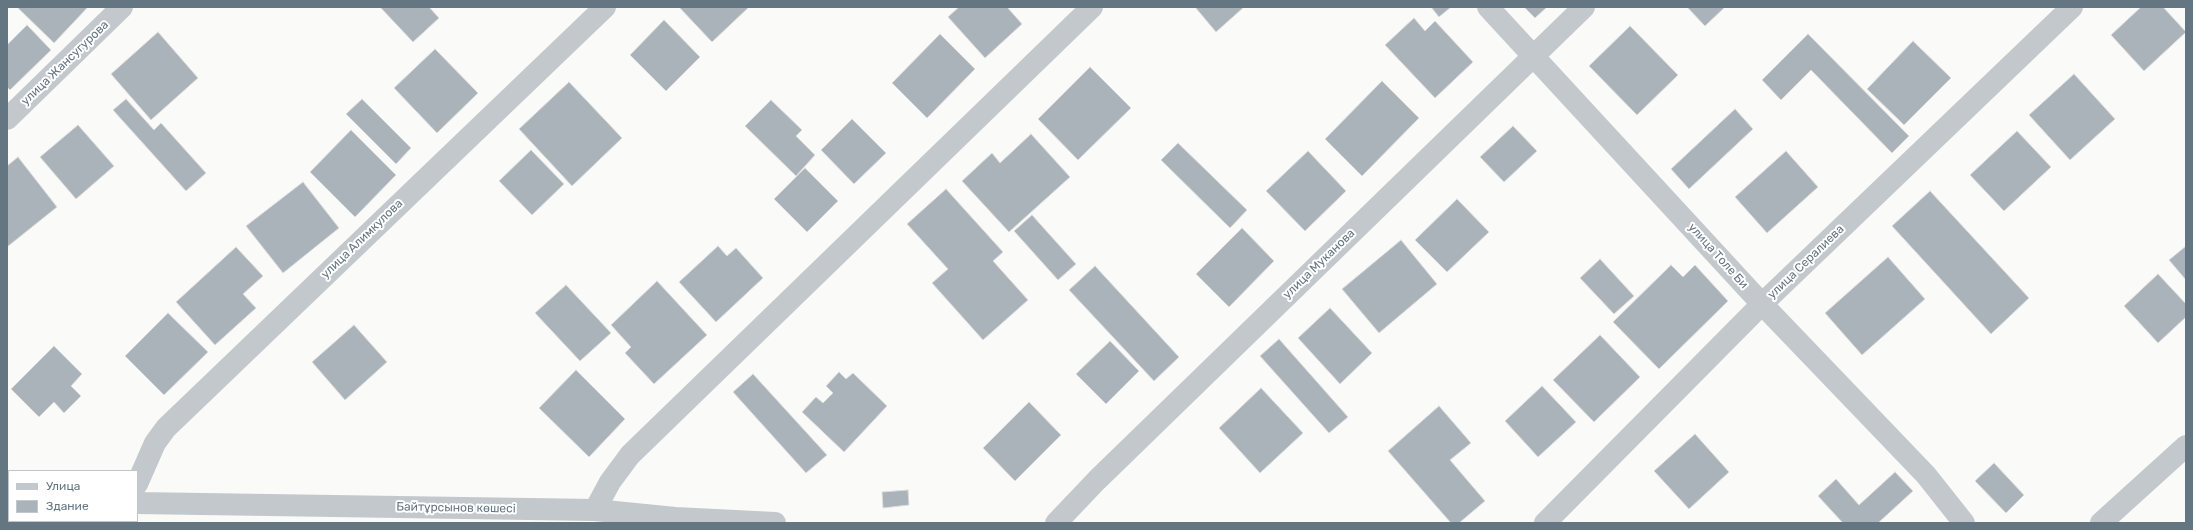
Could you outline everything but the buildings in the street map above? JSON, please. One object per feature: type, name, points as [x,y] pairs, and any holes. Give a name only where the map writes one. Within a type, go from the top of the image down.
[{"type":"street","name":"улица Жансугурова","points":[[7,119],[122,7]]},
{"type":"street","name":"улица Алимкулова","points":[[138,482],[155,443],[166,428],[605,7]]},
{"type":"street","points":[[595,510],[610,482],[630,455],[1092,7]]},
{"type":"street","name":"улица Толе Би","points":[[1488,7],[1762,304],[1926,475],[1964,523]]},
{"type":"street","name":"улица Муканова","points":[[1056,523],[1102,474],[1584,7]]},
{"type":"street","name":"улица Сералиева","points":[[1546,523],[1762,304],[2072,7]]},
{"type":"street","points":[[2101,523],[2186,446]]},
{"type":"street","name":"Байтұрсынов көшесі","points":[[138,502],[595,510],[672,520],[775,523]]}]
